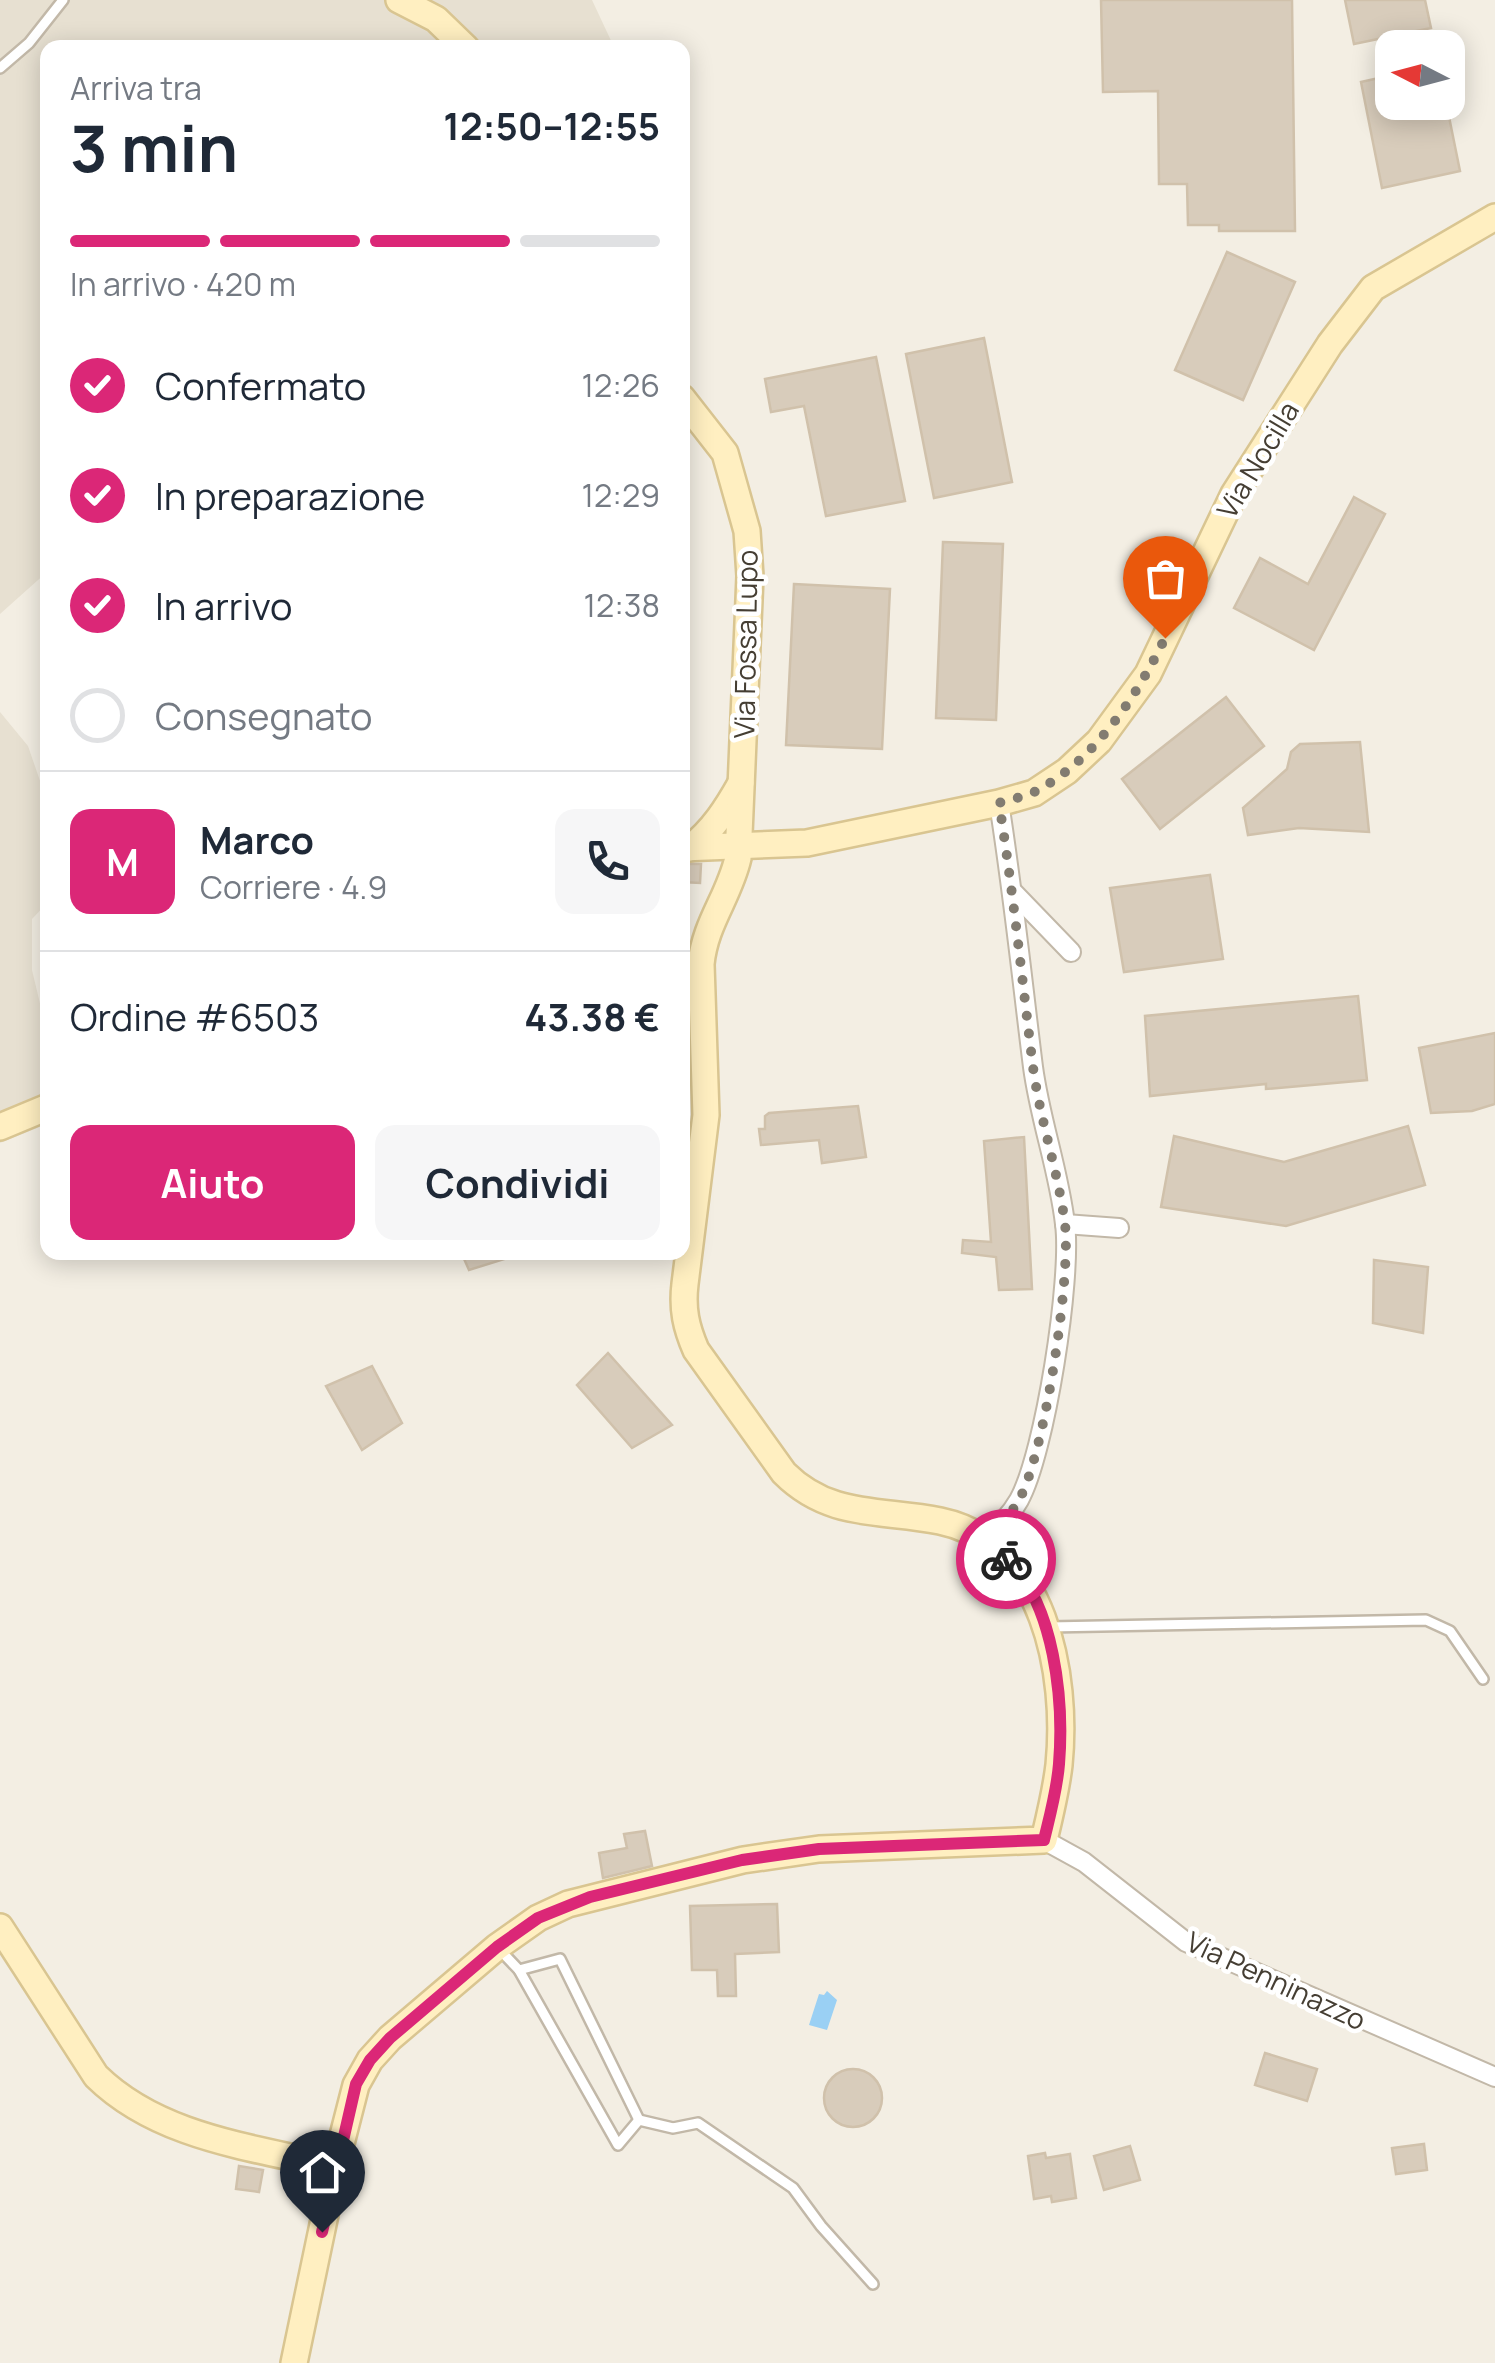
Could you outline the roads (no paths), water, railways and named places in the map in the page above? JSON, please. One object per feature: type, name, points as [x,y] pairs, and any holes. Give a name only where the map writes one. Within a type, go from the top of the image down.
[{"type":"street","points":[[399,0],[436,19],[456,40]]},
{"type":"street","name":"Via Nocilla","points":[[690,848],[807,843],[999,803],[1034,792],[1067,771],[1099,741],[1148,674],[1234,494],[1330,344],[1373,288],[1495,217]]},
{"type":"street","name":"Via Fossa Lupo","points":[[690,408],[725,453],[747,531],[750,576],[739,848],[732,882],[703,940],[706,1115],[690,1244]]},
{"type":"street","points":[[690,845],[705,836],[725,811],[743,779]]},
{"type":"street","points":[[294,2363],[356,2084],[370,2060],[390,2038],[497,1947],[538,1918],[568,1904],[742,1860],[819,1849],[1044,1840],[1059,1762],[1058,1688],[1046,1628],[1032,1593],[1014,1566],[984,1539],[1004,1522],[1020,1499],[1034,1462],[1066,1262],[1065,1224],[1034,1072],[1014,893],[999,803]]},
{"type":"street","points":[[1014,893],[1071,952]]},
{"type":"street","points":[[0,1127],[40,1111]]},
{"type":"street","points":[[1065,1224],[1119,1228]]},
{"type":"street","name":"Via Fossa Lupo","points":[[688,1260],[683,1306],[686,1328],[696,1350],[798,1487],[816,1500],[941,1522],[968,1529],[984,1539]]},
{"type":"street","name":"Via Penninazzo","points":[[1044,1840],[1084,1862],[1186,1942],[1495,2078]]},
{"type":"street","points":[[0,1927],[96,2076],[116,2096],[176,2127],[336,2167]]},
{"type":"lane","points":[[0,68],[29,42],[63,0]]},
{"type":"lane","points":[[1046,1628],[1426,1620],[1450,1631],[1483,1679]]},
{"type":"lane","points":[[497,1947],[519,1970],[618,2145],[639,2120]]},
{"type":"lane","points":[[519,1970],[560,1959],[639,2120]]},
{"type":"lane","points":[[639,2120],[673,2128],[698,2123],[793,2188],[873,2284]]},
{"type":"water","points":[[827,1991],[837,2000],[827,2030],[809,2025],[819,1994]]}]
